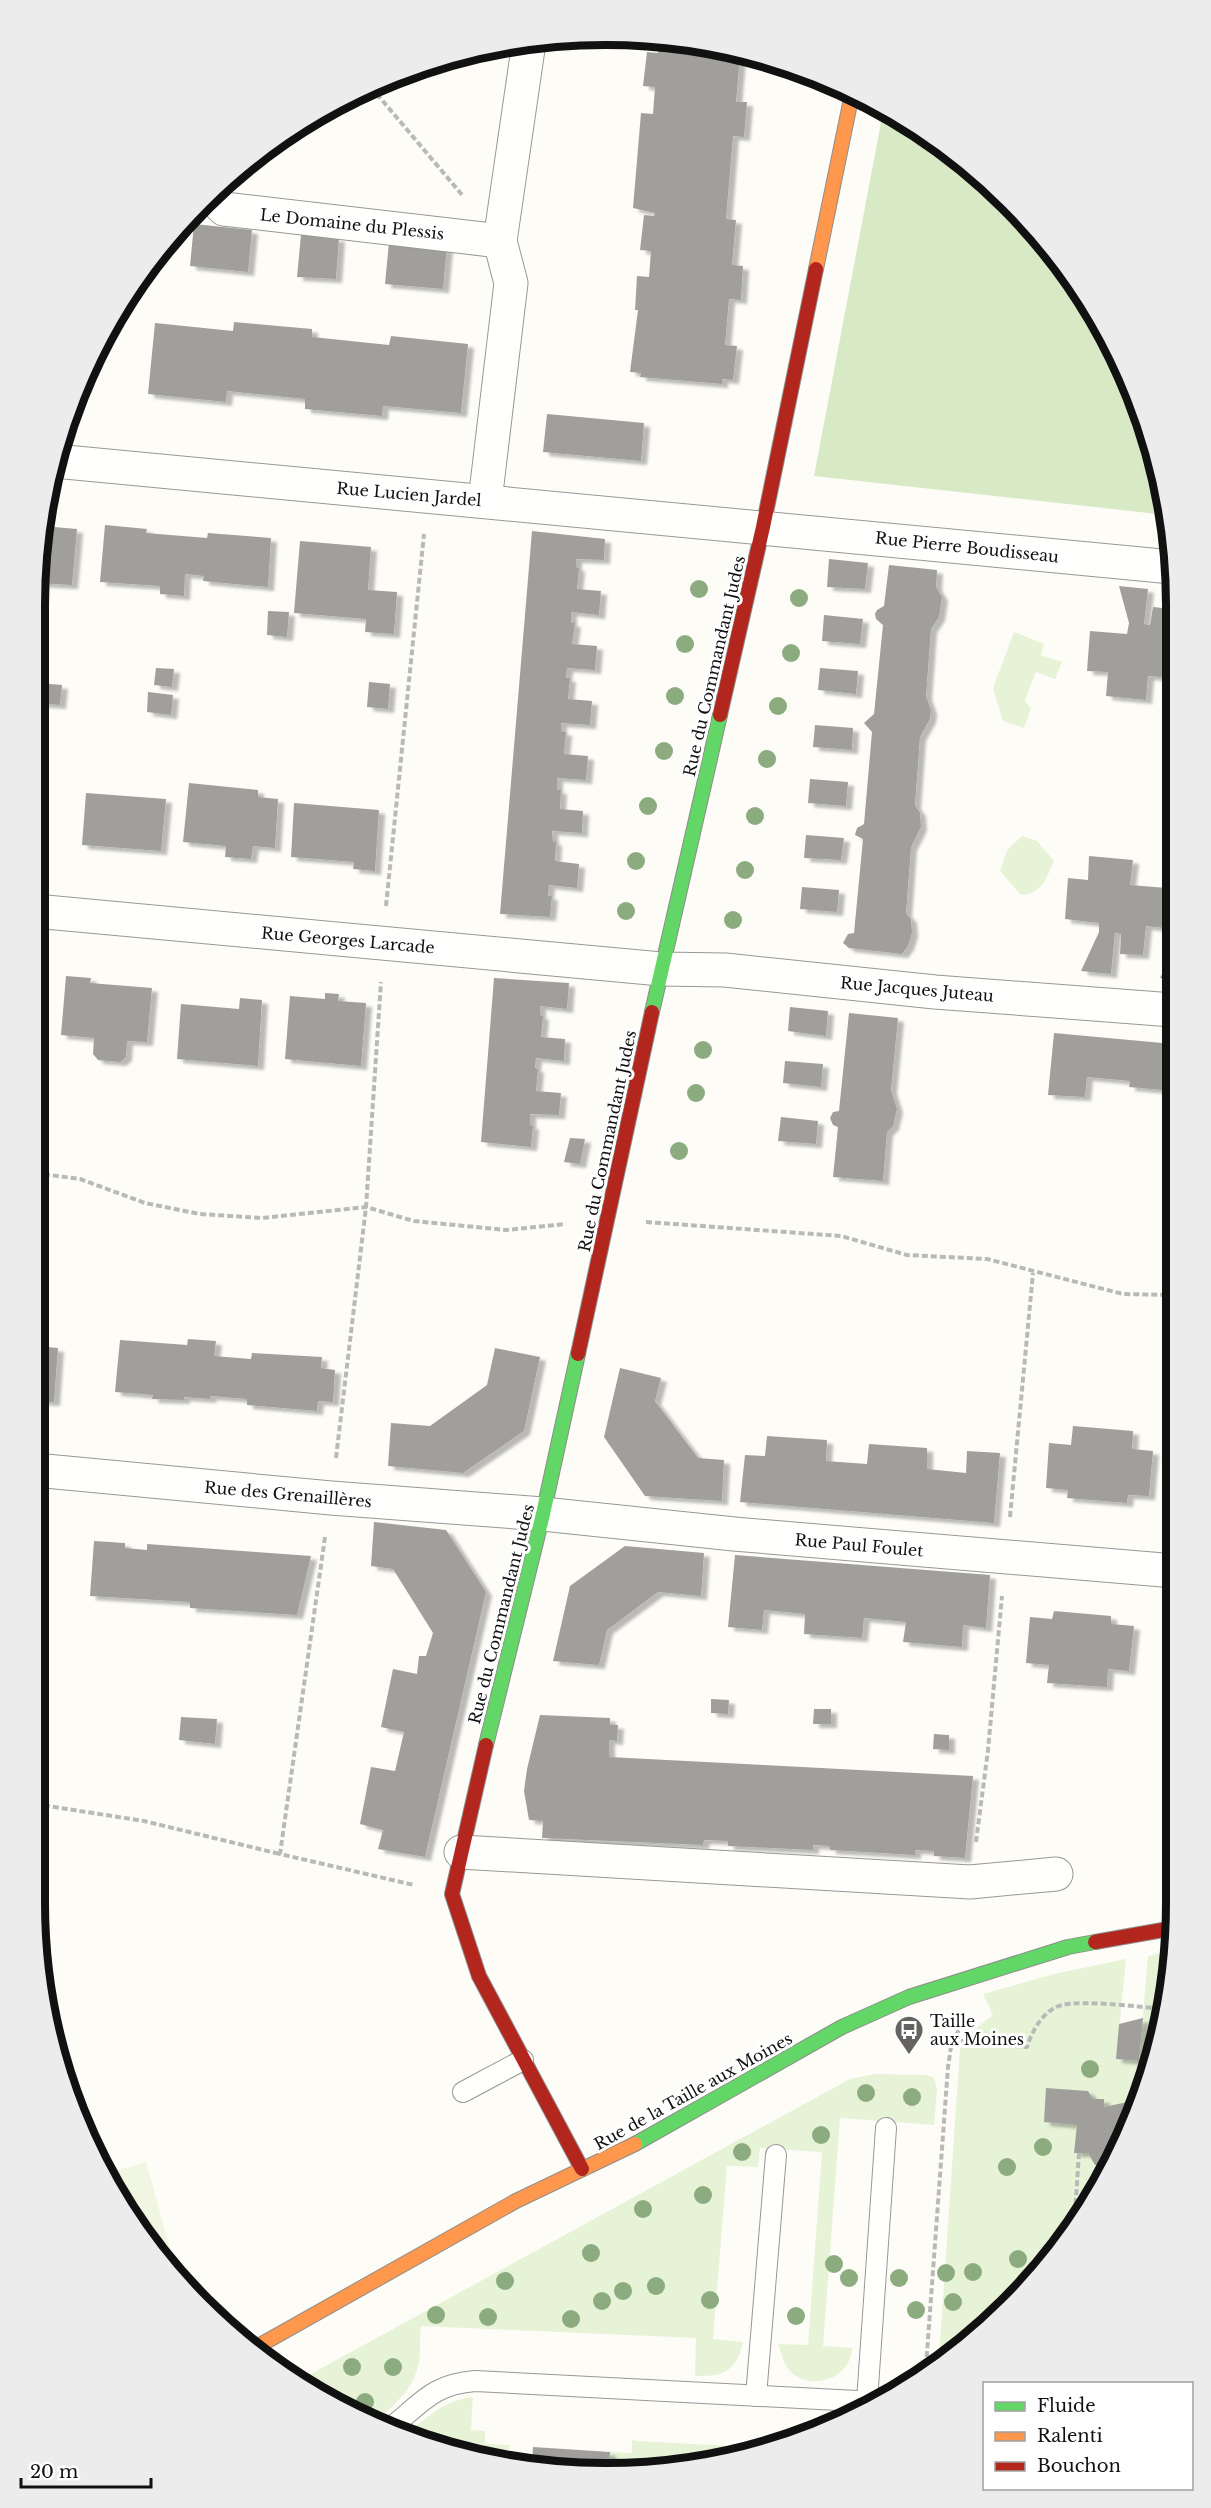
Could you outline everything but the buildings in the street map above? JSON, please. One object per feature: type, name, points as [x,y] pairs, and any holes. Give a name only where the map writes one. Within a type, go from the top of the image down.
[{"type":"street","points":[[485,501],[511,283],[500,240],[528,51]]},
{"type":"street","name":"Rue du Commandant Judes","points":[[582,2169],[479,1976],[452,1894],[543,1514],[661,969],[763,527],[850,102]]},
{"type":"street","name":"Le Domaine du Plessis","points":[[217,202],[224,209],[500,240]]},
{"type":"street","name":"Rue Lucien Jardel","points":[[64,462],[763,527]]},
{"type":"street","name":"Rue Pierre Boudisseau","points":[[763,527],[1165,566]]},
{"type":"street","name":"Rue Georges Larcade","points":[[45,911],[661,969]]},
{"type":"street","name":"Rue Jacques Juteau","points":[[661,969],[725,970],[935,992],[1166,1009]]},
{"type":"street","name":"Rue des Grenaillères","points":[[45,1471],[331,1498],[543,1514]]},
{"type":"street","name":"Rue Paul Foulet","points":[[543,1514],[734,1534],[1166,1570]]},
{"type":"street","points":[[461,1852],[970,1882],[1056,1874]]},
{"type":"street","name":"Rue de la Taille aux Moines","points":[[261,2344],[516,2200],[645,2139],[842,2027],[909,1997],[970,1976],[1068,1947],[1165,1930]]},
{"type":"lane","points":[[463,2092],[523,2060]]},
{"type":"lane","points":[[871,2396],[886,2128]]},
{"type":"lane","points":[[756,2396],[776,2155]]},
{"type":"lane","points":[[396,2422],[430,2394],[452,2382],[475,2381],[860,2401]]},
{"type":"path","points":[[377,94],[500,240]]},
{"type":"path","points":[[384,944],[428,496]]},
{"type":"path","points":[[45,1174],[80,1179],[145,1203],[200,1214],[262,1218],[366,1207],[414,1221],[506,1230],[607,1220],[842,1236],[908,1255],[987,1260],[1123,1294],[1166,1295]]},
{"type":"path","points":[[970,1882],[988,1750],[1033,1273]]},
{"type":"path","points":[[45,1806],[144,1821],[280,1854]]},
{"type":"path","points":[[926,2362],[952,2040],[970,2015],[970,1976]]},
{"type":"path","points":[[952,2040],[1027,2047],[1031,2033],[1041,2019],[1060,2005],[1156,2009]]},
{"type":"path","points":[[1075,2209],[1079,2153]]},
{"type":"green space","points":[[882,118],[947,161],[1002,209],[1027,236],[1072,294],[1091,325],[1123,391],[1147,460],[1158,514],[814,476]]},
{"type":"green space","points":[[1014,632],[1044,644],[1041,655],[1062,662],[1055,679],[1036,672],[1025,700],[1031,709],[1024,728],[1003,721],[993,688]]},
{"type":"green space","points":[[1022,836],[1037,841],[1054,861],[1043,884],[1028,894],[1021,895],[1000,871],[1007,850]]},
{"type":"green space","points":[[1164,1953],[1147,2048],[1123,2117],[1091,2183],[1072,2214],[1027,2272],[975,2324],[939,2353],[960,2049],[970,2033],[993,2015],[983,1994],[1054,1974],[1126,1959],[1116,2059],[1139,2061],[1148,1956]]},
{"type":"green space","points":[[875,2074],[927,2075],[934,2078],[937,2089],[934,2125],[840,2118],[823,2346],[853,2348],[847,2364],[836,2375],[816,2381],[796,2376],[787,2366],[778,2344],[808,2345],[822,2152],[760,2148],[758,2167],[727,2166],[713,2339],[743,2342],[737,2359],[728,2370],[714,2375],[695,2376],[696,2338],[421,2326],[417,2372],[398,2401],[382,2416],[306,2376],[850,2079]]},
{"type":"green space","points":[[146,2162],[172,2258],[139,2214],[114,2171]]},
{"type":"green space","points":[[473,2397],[471,2430],[485,2431],[485,2444],[509,2445],[508,2454],[460,2444],[413,2428],[431,2414],[464,2398]]},
{"type":"green space","points":[[632,2440],[740,2446],[679,2458],[609,2463],[610,2452],[632,2453]]},
{"type":"traffic: fast","points":[[652,1012],[720,715]]},
{"type":"traffic: fast","points":[[486,1745],[543,1514],[578,1354]]},
{"type":"traffic: fast","points":[[635,2144],[842,2027],[909,1997],[1068,1947],[1095,1942]]},
{"type":"traffic: slow","points":[[816,269],[850,102]]},
{"type":"traffic: slow","points":[[261,2345],[516,2201],[635,2144]]},
{"type":"traffic: jam","points":[[720,715],[763,527],[816,269]]},
{"type":"traffic: jam","points":[[578,1354],[652,1012]]},
{"type":"traffic: jam","points":[[486,1745],[452,1894],[479,1976],[582,2169]]},
{"type":"traffic: jam","points":[[1095,1942],[1165,1930]]},
{"type":"place","name":"Taille aux Moines","points":[[909,2056]]}]
